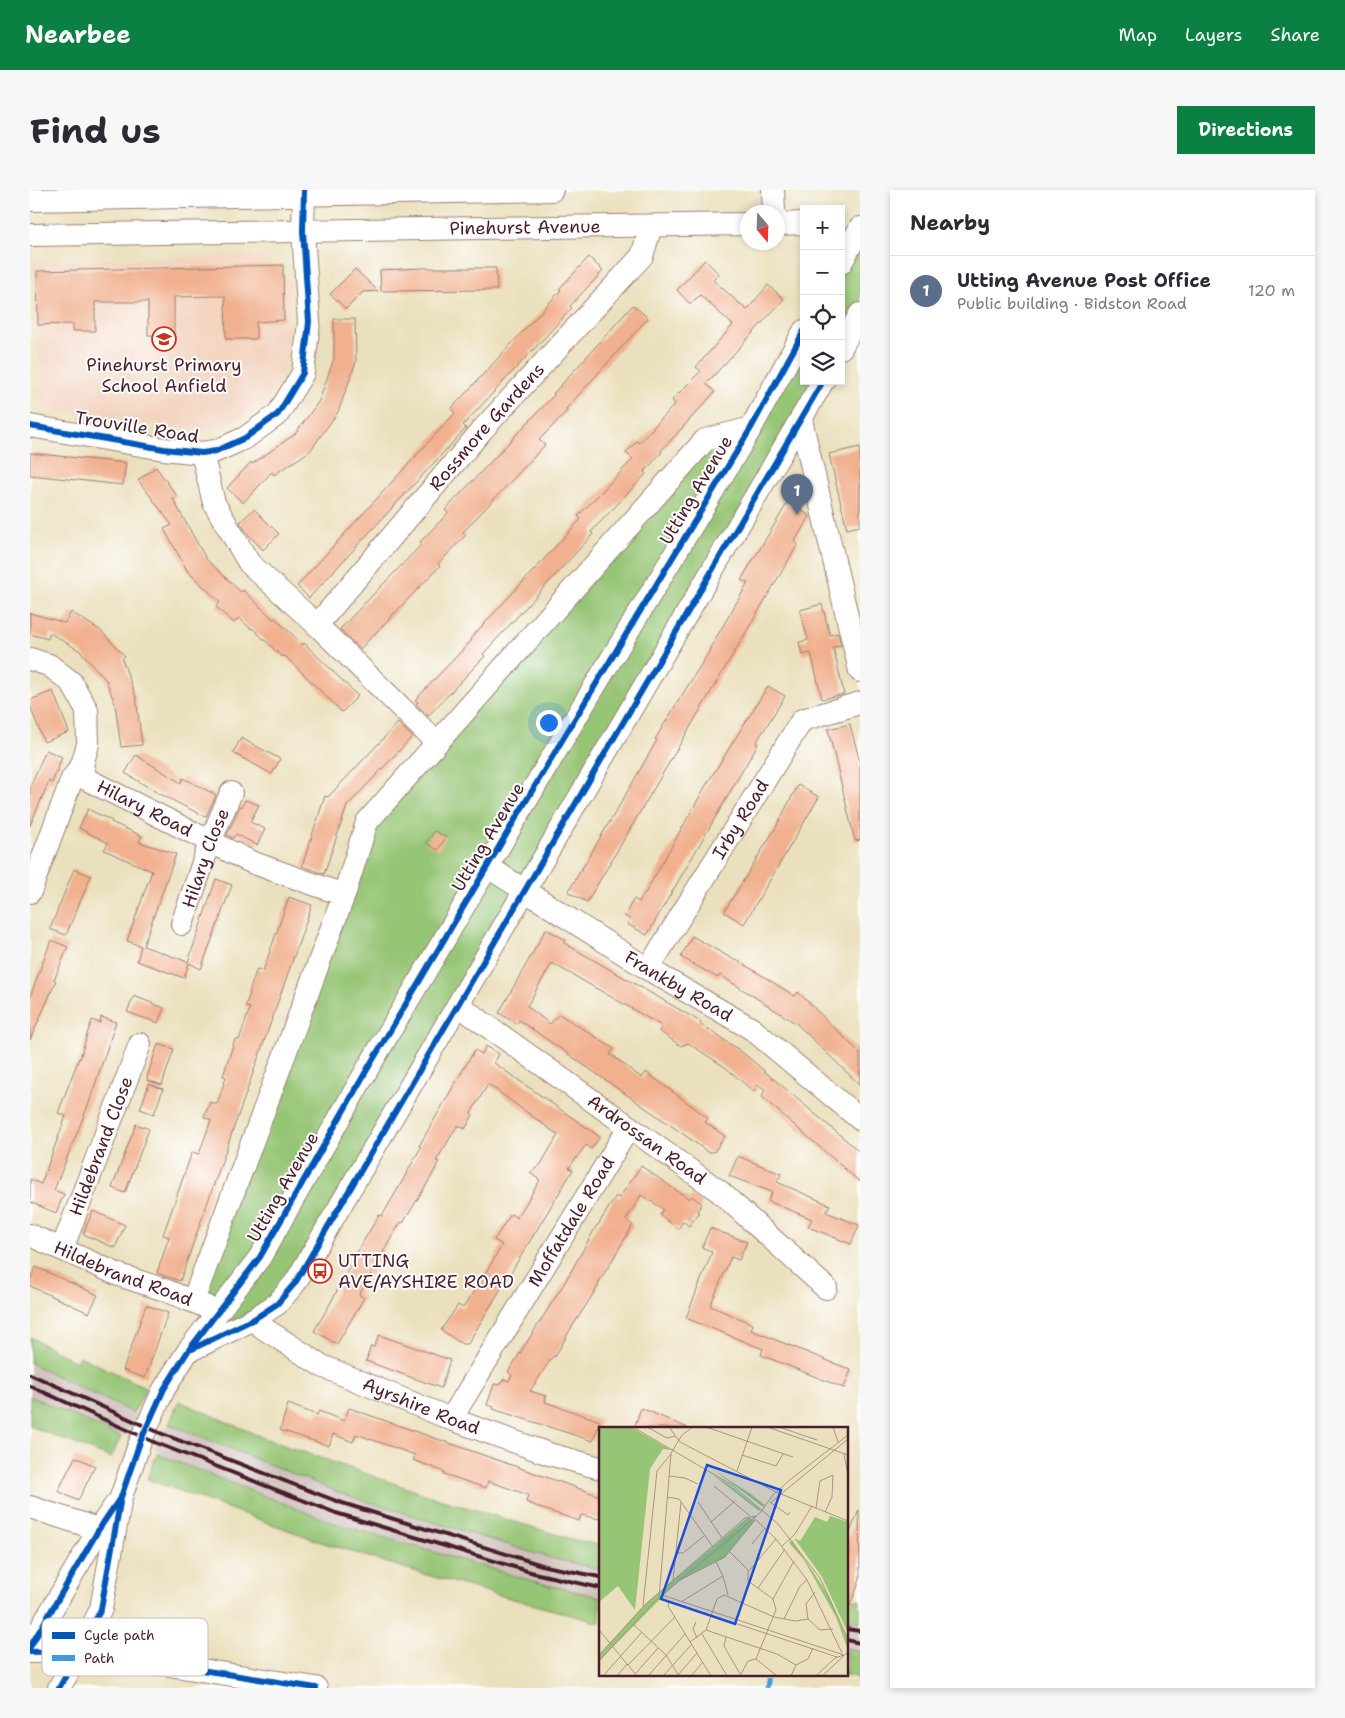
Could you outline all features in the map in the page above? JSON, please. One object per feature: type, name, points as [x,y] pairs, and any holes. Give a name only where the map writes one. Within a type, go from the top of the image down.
[{"type":"street","points":[[30,200],[305,192],[552,190]]},
{"type":"street","points":[[773,190],[774,205]]},
{"type":"street","points":[[303,231],[305,192]]},
{"type":"street","points":[[785,224],[800,223]]},
{"type":"street","name":"Pinehurst Avenue","points":[[30,235],[740,224]]},
{"type":"street","name":"Rossmore Gardens","points":[[316,625],[484,429],[642,256],[651,226]]},
{"type":"street","points":[[845,226],[860,228],[845,256]]},
{"type":"street","name":"Trouville Road","points":[[30,426],[164,449],[202,453],[216,451],[245,438],[278,414],[303,373],[309,322],[303,231]]},
{"type":"street","points":[[845,341],[860,314]]},
{"type":"street","name":"Utting Avenue","points":[[49,1618],[107,1531],[140,1442],[177,1366],[260,1258],[368,1068],[564,737],[752,428],[800,339]]},
{"type":"street","name":"Utting Avenue","points":[[188,1351],[254,1319],[277,1304],[295,1283],[821,385]]},
{"type":"street","points":[[801,420],[860,671]]},
{"type":"street","name":"Utting Avenue","points":[[193,1301],[344,895],[367,822],[705,440],[752,428]]},
{"type":"street","points":[[202,453],[214,503],[249,563],[316,625],[436,742]]},
{"type":"street","name":"Hilary Road","points":[[30,659],[49,665],[71,682],[86,710],[88,744],[82,765],[86,779],[251,862],[344,895]]},
{"type":"street","name":"Irby Road","points":[[648,969],[802,720],[860,703]]},
{"type":"street","points":[[30,892],[72,779],[82,765]]},
{"type":"street","name":"Hilary Close","points":[[182,924],[210,842],[231,793]]},
{"type":"street","name":"Frankby Road","points":[[488,867],[648,969],[752,1029],[860,1119]]},
{"type":"street","name":"Ardrossan Road","points":[[458,1005],[719,1191],[826,1288]]},
{"type":"street","name":"Hildebrand Close","points":[[62,1249],[140,1044]]},
{"type":"street","name":"Moffatdale Road","points":[[452,1419],[629,1127]]},
{"type":"street","name":"Hildebrand Road","points":[[30,1235],[119,1275],[218,1311]]},
{"type":"street","points":[[218,1311],[233,1328]]},
{"type":"street","name":"Ayrshire Road","points":[[254,1319],[262,1328],[322,1366],[452,1419],[549,1454],[599,1468]]},
{"type":"street","points":[[30,1507],[107,1531]]},
{"type":"street","name":"Utting Avenue","points":[[96,1618],[101,1609],[107,1531]]},
{"type":"street","name":"Utting Avenue","points":[[30,1647],[42,1629]]},
{"type":"street","points":[[208,1671],[316,1688]]},
{"type":"street","name":"Utting Avenue","points":[[59,1688],[66,1676]]},
{"type":"shaded area","name":"Pinehurst Primary School Anfield","points":[[263,256],[290,282],[289,352],[283,372],[268,396],[254,409],[237,419],[217,426],[203,428],[179,427],[42,410],[34,260]]},
{"type":"shaded area","points":[[30,1363],[136,1415],[126,1436],[122,1434],[121,1437],[30,1396]]},
{"type":"shaded area","points":[[169,1424],[343,1494],[550,1558],[599,1569],[599,1597],[547,1585],[331,1522],[157,1454],[158,1450],[154,1448],[163,1427],[167,1428]]},
{"type":"shaded area","points":[[848,1619],[860,1622],[860,1651],[848,1648]]},
{"type":"green space","points":[[860,228],[860,314],[845,341],[845,295],[845,256]]},
{"type":"green space","points":[[800,338],[800,385],[821,385],[295,1283],[188,1351],[218,1311],[193,1301],[367,822],[705,440],[752,428]]},
{"type":"green space","points":[[30,1337],[76,1362],[79,1356],[147,1388],[133,1413],[30,1363]]},
{"type":"green space","points":[[30,1396],[121,1437],[111,1458],[30,1426]]},
{"type":"green space","points":[[179,1401],[266,1439],[436,1498],[574,1540],[599,1545],[599,1569],[550,1558],[343,1494],[169,1424]]},
{"type":"green space","points":[[157,1454],[331,1522],[547,1585],[599,1597],[599,1623],[423,1574],[324,1543],[147,1479]]},
{"type":"green space","points":[[848,1597],[860,1600],[860,1622],[848,1619]]},
{"type":"green space","points":[[848,1648],[860,1651],[860,1678],[848,1675]]},
{"type":"building","points":[[589,257],[603,271],[570,306],[572,308],[463,425],[466,428],[309,598],[297,586],[455,413],[451,409]]},
{"type":"building","points":[[705,260],[719,274],[713,280],[747,310],[768,285],[784,299],[706,384],[715,392],[661,451],[644,472],[646,474],[591,532],[593,534],[483,654],[485,656],[428,716],[416,704],[418,702],[415,700],[581,519],[578,516],[633,459],[626,453],[637,441],[639,443],[675,404],[672,400],[701,371],[696,367],[733,325],[700,295],[690,304],[677,290]]},
{"type":"building","points":[[283,265],[284,320],[256,322],[256,339],[226,339],[225,296],[174,297],[174,335],[148,335],[148,302],[95,302],[95,331],[73,331],[73,324],[38,325],[37,271]]},
{"type":"building","points":[[496,268],[497,290],[381,291],[380,270]]},
{"type":"building","points":[[355,269],[378,291],[363,292],[346,309],[330,294]]},
{"type":"building","points":[[633,305],[648,318],[566,409],[567,411],[539,440],[545,445],[463,532],[466,535],[438,564],[440,566],[360,649],[340,629],[422,544],[420,542],[448,513],[445,510],[554,395]]},
{"type":"building","points":[[334,319],[355,319],[356,362],[338,412],[310,451],[274,475],[272,472],[243,503],[227,488],[251,462],[252,464],[295,434],[319,401],[334,358]]},
{"type":"building","points":[[860,447],[860,526],[847,529],[829,454]]},
{"type":"building","points":[[30,453],[126,463],[123,485],[30,475]]},
{"type":"building","points":[[156,467],[177,496],[173,499],[206,559],[241,592],[243,590],[303,645],[304,643],[358,696],[342,712],[284,655],[282,657],[252,628],[239,618],[234,623],[216,607],[220,602],[188,572],[164,529],[172,525],[138,480]]},
{"type":"building","points":[[788,502],[810,516],[794,542],[798,544],[587,902],[568,892],[657,740],[655,739],[710,650],[748,583],[741,580]]},
{"type":"building","points":[[254,509],[279,534],[263,550],[247,533],[240,522]]},
{"type":"building","points":[[822,604],[830,635],[838,633],[841,646],[833,647],[844,694],[822,699],[811,653],[802,655],[799,642],[808,640],[800,610]]},
{"type":"building","points":[[71,612],[100,630],[125,656],[122,659],[136,697],[142,745],[121,747],[115,704],[106,680],[80,651],[50,633],[48,639],[30,634],[30,613],[65,623]]},
{"type":"building","points":[[768,686],[785,696],[756,743],[758,744],[647,935],[627,924],[630,919],[624,916],[634,899],[639,902],[647,890],[705,787]]},
{"type":"building","points":[[53,691],[69,732],[44,742],[30,706],[30,700]]},
{"type":"building","points":[[398,723],[412,737],[347,806],[324,874],[302,866],[325,796],[328,797]]},
{"type":"building","points":[[850,724],[860,763],[860,840],[855,841],[828,729]]},
{"type":"building","points":[[241,738],[280,759],[272,774],[233,753]]},
{"type":"building","points":[[46,750],[62,757],[52,783],[49,781],[30,826],[30,787]]},
{"type":"building","points":[[136,755],[181,783],[183,778],[216,795],[206,817],[158,793],[125,773]]},
{"type":"building","points":[[798,785],[819,797],[744,924],[724,912],[776,827]]},
{"type":"building","points":[[245,800],[259,805],[250,822],[265,829],[257,845],[236,834],[233,838],[227,835],[240,806],[242,807]]},
{"type":"building","points":[[88,809],[142,836],[139,842],[176,854],[143,946],[188,962],[216,879],[232,885],[201,969],[189,963],[184,978],[137,961],[141,946],[127,941],[152,871],[104,850],[108,843],[79,828]]},
{"type":"building","points":[[434,831],[446,837],[438,850],[426,843]]},
{"type":"building","points":[[74,869],[91,876],[66,935],[50,929]]},
{"type":"building","points":[[289,897],[312,905],[180,1281],[157,1273],[169,1237],[163,1235],[192,1152],[199,1154],[211,1120],[204,1117],[210,1102],[217,1104],[226,1077],[223,1076],[235,1039],[239,1040],[250,1008],[245,1007],[257,969],[263,971]]},
{"type":"building","points":[[546,929],[566,940],[564,943],[701,1022],[700,1024],[742,1052],[860,1152],[860,1182],[762,1097],[765,1089],[758,1085],[754,1092],[725,1067],[688,1043],[681,1046],[659,1031],[662,1026],[552,963],[527,1006],[550,1024],[559,1014],[614,1049],[610,1054],[642,1078],[646,1072],[708,1118],[705,1122],[725,1136],[714,1152],[708,1152],[519,1020],[517,1024],[499,1013]]},
{"type":"building","points":[[692,936],[737,960],[795,996],[798,992],[860,1053],[860,1085],[797,1024],[720,975],[718,978],[681,957]]},
{"type":"building","points":[[51,940],[68,947],[54,980],[56,981],[30,1040],[30,997]]},
{"type":"building","points":[[134,996],[164,1008],[158,1023],[127,1012]]},
{"type":"building","points":[[101,1017],[116,1022],[89,1103],[54,1190],[64,1194],[56,1213],[30,1202],[30,1179],[41,1184],[66,1116],[58,1113],[80,1059],[92,1020],[100,1023]]},
{"type":"building","points":[[158,1044],[174,1049],[162,1085],[147,1080]]},
{"type":"building","points":[[486,1046],[499,1054],[494,1063],[600,1137],[591,1149],[586,1145],[569,1168],[573,1170],[468,1344],[462,1344],[441,1330],[458,1305],[463,1308],[492,1262],[502,1245],[494,1240],[511,1214],[517,1218],[540,1180],[530,1173],[541,1164],[558,1135],[488,1084],[471,1113],[473,1115],[465,1129],[458,1125],[436,1161],[439,1162],[431,1177],[403,1223],[401,1222],[390,1240],[359,1295],[364,1298],[337,1344],[314,1331],[360,1247],[379,1215],[382,1216],[403,1180],[421,1147],[419,1146],[467,1063],[475,1050],[482,1054]]},
{"type":"building","points":[[149,1084],[163,1089],[154,1114],[140,1109]]},
{"type":"building","points":[[136,1124],[149,1129],[125,1193],[112,1188]]},
{"type":"building","points":[[738,1156],[781,1174],[777,1182],[830,1205],[826,1212],[859,1225],[851,1244],[808,1227],[812,1219],[768,1201],[772,1192],[729,1176]]},
{"type":"building","points":[[641,1166],[689,1199],[692,1196],[702,1204],[697,1211],[699,1213],[689,1226],[683,1221],[678,1229],[660,1215],[663,1209],[641,1195],[626,1220],[633,1225],[555,1357],[553,1356],[530,1391],[546,1396],[545,1402],[600,1421],[593,1441],[493,1409],[494,1407],[487,1405],[494,1384],[500,1385],[504,1379],[509,1381],[512,1375],[508,1372],[565,1282],[597,1225],[616,1196],[619,1198]]},
{"type":"building","points":[[93,1211],[125,1225],[115,1248],[83,1234]]},
{"type":"building","points":[[710,1228],[747,1242],[739,1260],[731,1257],[710,1306],[753,1324],[751,1330],[851,1370],[844,1388],[761,1355],[763,1349],[686,1318],[712,1252],[702,1247]]},
{"type":"building","points":[[36,1267],[98,1295],[89,1313],[30,1286],[30,1280]]},
{"type":"building","points":[[146,1305],[168,1313],[145,1378],[123,1370]]},
{"type":"building","points":[[379,1335],[450,1360],[441,1388],[366,1361],[371,1346],[374,1347]]},
{"type":"building","points":[[288,1404],[317,1415],[319,1411],[344,1421],[349,1408],[599,1496],[599,1519],[581,1515],[579,1521],[543,1509],[526,1502],[528,1495],[488,1481],[486,1488],[444,1474],[445,1472],[413,1460],[415,1455],[356,1434],[353,1442],[333,1434],[329,1446],[280,1430]]},
{"type":"building","points":[[641,1408],[686,1427],[634,1427]]},
{"type":"building","points":[[75,1457],[95,1466],[78,1501],[58,1491]]},
{"type":"building","points":[[859,1510],[860,1580],[848,1610],[848,1537]]},
{"type":"railway","points":[[30,1374],[160,1433],[339,1502],[545,1566],[599,1577]]},
{"type":"railway","points":[[30,1386],[156,1443],[336,1513],[534,1573],[599,1588]]},
{"type":"railway","points":[[848,1629],[860,1631]]},
{"type":"railway","points":[[848,1640],[860,1643]]},
{"type":"marked path","points":[[767,1688],[769,1676]]},
{"type":"cycle path","points":[[30,426],[164,449],[202,453],[216,451],[245,438],[278,414],[303,373],[309,322],[303,231],[304,190]]},
{"type":"cycle path","points":[[96,1618],[101,1609],[121,1497],[140,1442],[164,1389],[188,1351],[260,1257],[368,1068],[564,737],[751,428],[800,338]]},
{"type":"cycle path","points":[[192,1349],[254,1319],[277,1304],[295,1283],[821,385]]},
{"type":"cycle path","points":[[47,1618],[99,1529],[118,1501]]},
{"type":"cycle path","points":[[30,1647],[42,1626]]},
{"type":"cycle path","points":[[30,1652],[42,1652]]},
{"type":"cycle path","points":[[208,1671],[316,1688]]},
{"type":"cycle path","points":[[59,1688],[66,1676]]},
{"type":"place","name":"Pinehurst Primary School Anfield","points":[[164,339]]},
{"type":"place","name":"Utting Avenue Post Office","points":[[797,515]]},
{"type":"place","name":"UTTING AVE/AYSHIRE ROAD","points":[[320,1271]]}]
